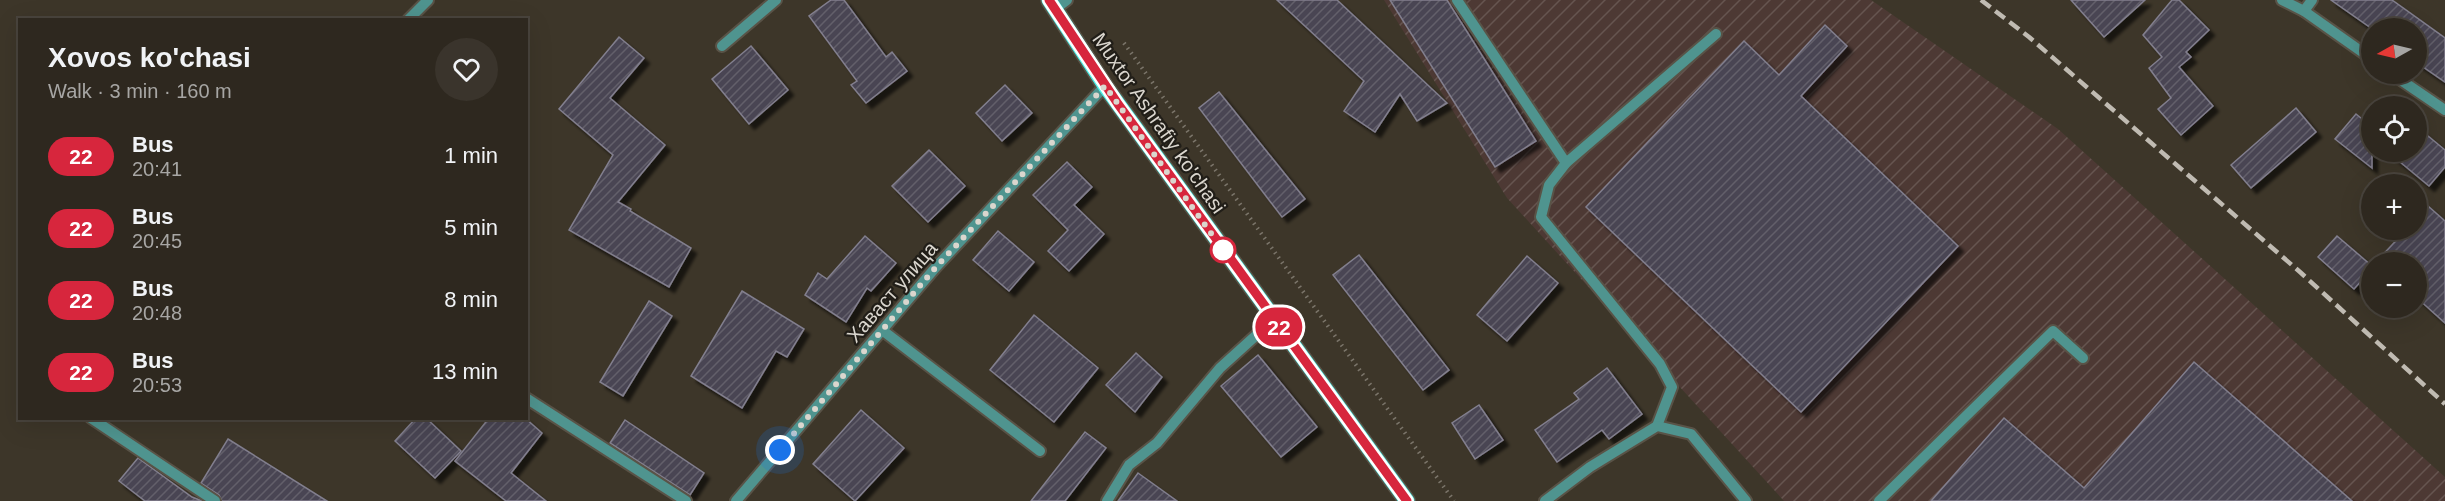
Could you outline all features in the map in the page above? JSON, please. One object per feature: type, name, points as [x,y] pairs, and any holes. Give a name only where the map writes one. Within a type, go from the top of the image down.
[{"type":"main road","name":"Muxtor Ashrafiy ko'chasi","points":[[1057,3],[1105,86],[1273,320],[1407,501]]},
{"type":"street","points":[[410,18],[428,0]]},
{"type":"street","points":[[722,46],[776,0]]},
{"type":"street","points":[[1457,0],[1566,163]]},
{"type":"street","points":[[2282,0],[2304,12],[2361,51]]},
{"type":"street","points":[[2304,12],[2312,0]]},
{"type":"street","points":[[1545,501],[1590,467],[1657,426],[1672,387],[1660,364],[1541,217],[1549,185],[1566,163],[1716,34]]},
{"type":"street","points":[[2407,84],[2445,110]]},
{"type":"street","name":"Хаваст улица","points":[[736,501],[936,267],[1105,86]]},
{"type":"street","points":[[1107,501],[1129,465],[1157,443],[1220,368],[1273,320]]},
{"type":"street","points":[[882,330],[1040,451]]},
{"type":"street","points":[[1879,501],[2053,331],[2083,358]]},
{"type":"street","points":[[528,399],[686,501]]},
{"type":"street","points":[[94,420],[215,501]]},
{"type":"street","points":[[1657,426],[1691,434],[1746,501]]},
{"type":"path","points":[[1124,43],[1455,501]]},
{"type":"shaded area","points":[[1384,0],[1871,0],[2058,129],[2445,477],[2445,501],[1784,501],[1507,198]]},
{"type":"building","points":[[831,0],[844,0],[886,57],[892,52],[907,71],[866,103],[851,85],[857,81],[809,16]]},
{"type":"building","points":[[1277,0],[1337,0],[1447,103],[1417,121],[1400,94],[1375,132],[1344,111],[1364,81]]},
{"type":"building","points":[[1390,0],[1447,0],[1536,141],[1495,167]]},
{"type":"building","points":[[2071,0],[2145,0],[2104,37]]},
{"type":"building","points":[[2172,0],[2179,0],[2209,30],[2186,52],[2191,57],[2179,67],[2213,106],[2181,135],[2158,109],[2171,98],[2149,68],[2162,57],[2143,35]]},
{"type":"building","points":[[2331,0],[2392,0],[2417,18],[2361,18],[2361,21]]},
{"type":"building","points":[[1825,25],[1847,46],[1801,96],[1958,246],[1801,412],[1586,207],[1744,41],[1779,75]]},
{"type":"building","points":[[2427,25],[2445,38],[2445,82],[2427,70]]},
{"type":"building","points":[[619,37],[644,58],[610,98],[665,145],[618,202],[691,248],[669,287],[569,230],[613,155],[559,109]]},
{"type":"building","points":[[751,46],[788,90],[749,124],[712,79]]},
{"type":"building","points":[[1005,85],[1032,113],[1002,141],[976,113]]},
{"type":"building","points":[[1219,92],[1305,199],[1282,217],[1199,108]]},
{"type":"building","points":[[2296,108],[2316,132],[2251,188],[2231,165]]},
{"type":"building","points":[[2356,114],[2361,118],[2361,159],[2335,139]]},
{"type":"building","points":[[2427,135],[2445,150],[2445,167],[2429,186],[2427,174],[2415,174],[2400,162],[2427,162]]},
{"type":"building","points":[[929,150],[965,186],[928,222],[892,186]]},
{"type":"building","points":[[1067,162],[1092,187],[1074,205],[1104,234],[1069,271],[1048,251],[1068,230],[1033,195]]},
{"type":"building","points":[[2364,162],[2372,162],[2372,168]]},
{"type":"building","points":[[2427,207],[2445,221],[2445,323],[2427,307],[2427,252],[2385,252],[2397,240],[2427,240]]},
{"type":"building","points":[[998,231],[1034,262],[1009,291],[973,260]]},
{"type":"building","points":[[865,236],[896,263],[871,291],[867,288],[846,322],[805,295],[818,273],[827,279]]},
{"type":"building","points":[[2337,236],[2361,257],[2361,281],[2354,289],[2318,257]]},
{"type":"building","points":[[1359,255],[1449,370],[1423,390],[1333,275]]},
{"type":"building","points":[[1527,256],[1558,283],[1507,341],[1477,315]]},
{"type":"building","points":[[742,291],[804,329],[787,357],[776,351],[742,408],[691,376]]},
{"type":"building","points":[[649,301],[672,316],[623,396],[600,382]]},
{"type":"building","points":[[1034,315],[1098,368],[1054,422],[990,370]]},
{"type":"building","points":[[1136,353],[1162,377],[1135,412],[1106,385]]},
{"type":"building","points":[[1258,355],[1317,427],[1281,457],[1221,386]]},
{"type":"building","points":[[2194,362],[2352,501],[1931,501],[2004,418],[2084,488]]},
{"type":"building","points":[[1607,368],[1642,414],[1609,439],[1602,430],[1557,462],[1535,430],[1579,399],[1574,393]]},
{"type":"building","points":[[1479,405],[1503,440],[1475,459],[1452,423]]},
{"type":"building","points":[[861,410],[904,448],[855,501],[813,464]]},
{"type":"building","points":[[414,420],[428,420],[461,451],[435,478],[395,441]]},
{"type":"building","points":[[487,420],[527,420],[542,433],[511,473],[546,501],[506,501],[455,461]]},
{"type":"building","points":[[625,420],[704,473],[690,495],[610,443]]},
{"type":"building","points":[[1085,432],[1106,448],[1065,501],[1031,501]]},
{"type":"building","points":[[228,439],[327,501],[222,501],[219,495],[201,483]]},
{"type":"building","points":[[138,458],[192,497],[202,501],[145,501],[119,481]]},
{"type":"building","points":[[1138,473],[1177,501],[1118,501]]},
{"type":"railway","points":[[1981,0],[2029,37],[2300,272],[2445,404]]},
{"type":"bus line","name":"22","points":[[1049,0],[1105,86],[1273,320],[1407,501]]},
{"type":"route","points":[[780,450],[936,267],[1105,86],[1223,250]]}]
